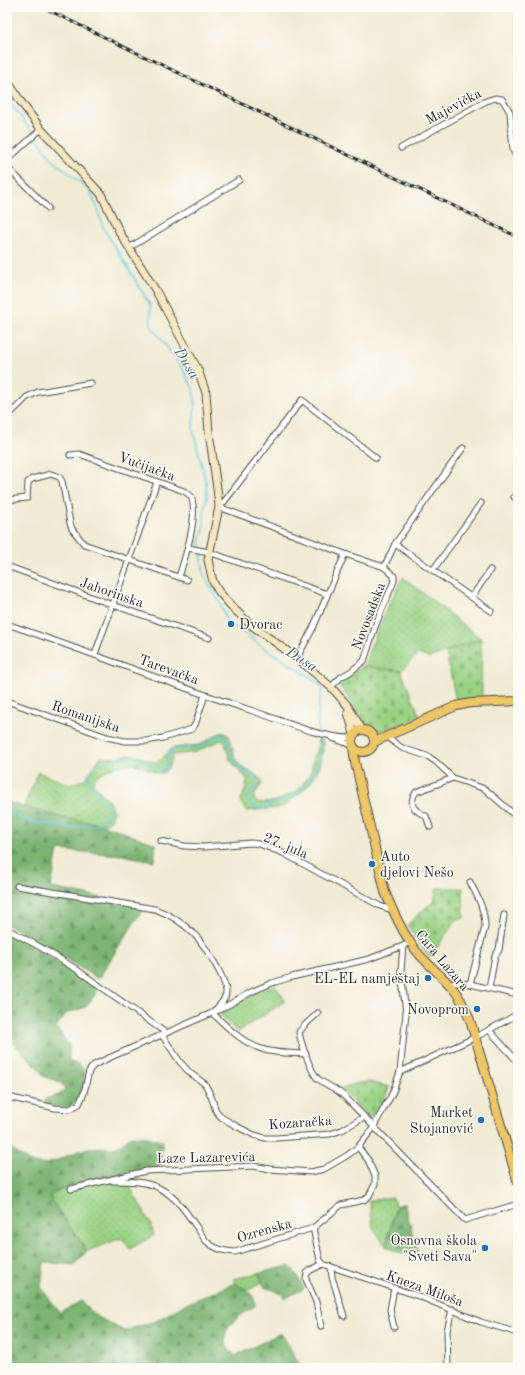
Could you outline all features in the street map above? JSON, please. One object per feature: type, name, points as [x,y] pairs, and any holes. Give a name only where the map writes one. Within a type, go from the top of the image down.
[{"type":"main road","points":[[7,80],[39,130],[101,194],[129,248],[171,318],[198,370],[203,383],[208,408],[209,432],[219,507],[207,551],[213,582],[219,592],[233,608],[251,625],[331,686],[351,710],[358,752],[365,752],[371,749],[374,742],[371,733]]},
{"type":"main road","points":[[374,742],[456,706],[471,703],[518,701]]},
{"type":"main road","points":[[355,739],[366,730],[371,733],[381,733],[407,728]]},
{"type":"main road","name":"Cara Lazara","points":[[355,739],[355,762],[385,892],[406,945],[447,982],[461,1000],[476,1037],[518,1183]]},
{"type":"main road","name":"Cara Lazara","points":[[359,776],[360,762],[365,752]]},
{"type":"street","name":"Majevička","points":[[401,148],[486,101],[496,98],[502,99],[510,112],[513,150],[518,160]]},
{"type":"street","points":[[7,160],[39,130]]},
{"type":"street","points":[[7,167],[48,208]]},
{"type":"street","points":[[129,248],[239,180]]},
{"type":"street","points":[[7,417],[27,398],[38,392],[91,383]]},
{"type":"street","points":[[219,507],[302,400],[376,458]]},
{"type":"street","name":"Novosadska","points":[[384,567],[396,544],[463,448]]},
{"type":"street","name":"Vučijačka","points":[[70,455],[78,454],[184,491],[191,496],[194,508],[191,548]]},
{"type":"street","points":[[7,500],[27,498],[28,482],[32,479],[51,474],[55,475],[62,481],[70,523],[76,535],[84,544],[187,580]]},
{"type":"street","points":[[95,654],[157,482]]},
{"type":"street","points":[[433,570],[481,503]]},
{"type":"street","name":"Novosadska","points":[[219,507],[384,567],[394,576],[394,581],[376,624],[364,661],[331,686]]},
{"type":"street","points":[[396,544],[491,611]]},
{"type":"street","points":[[178,577],[191,548],[207,551],[327,594]]},
{"type":"street","points":[[296,658],[313,628],[345,554]]},
{"type":"street","name":"Jahorinska","points":[[7,566],[112,605],[209,638]]},
{"type":"street","points":[[472,597],[490,570]]},
{"type":"street","name":"Tarevačka","points":[[7,624],[95,654],[205,695],[319,733],[341,738],[355,739]]},
{"type":"street","name":"Romanijska","points":[[7,701],[125,742],[146,741],[163,738],[192,729],[195,725],[205,695]]},
{"type":"street","points":[[387,737],[402,748],[427,756],[454,778],[485,789],[518,818]]},
{"type":"street","points":[[430,827],[426,816],[414,809],[412,798],[416,792],[454,778]]},
{"type":"street","name":"27. jula","points":[[161,841],[184,846],[251,843],[259,844],[283,853],[380,906],[392,910]]},
{"type":"street","points":[[470,882],[481,903],[485,927],[470,984]]},
{"type":"street","points":[[17,886],[155,909],[179,922],[195,935],[219,971],[225,986],[226,994],[224,1000],[212,1013]]},
{"type":"street","points":[[489,988],[495,956],[499,950],[504,914]]},
{"type":"street","name":"Kozaračka","points":[[7,929],[76,969],[164,1034],[180,1062],[190,1073],[205,1084],[220,1117],[236,1126],[254,1135],[265,1138],[277,1138],[330,1134],[342,1130],[364,1117]]},
{"type":"street","points":[[12,1098],[19,1101],[55,1108],[70,1109],[79,1104],[84,1093],[89,1070],[94,1065],[212,1013],[253,991],[272,983],[368,959],[406,945]]},
{"type":"street","name":"Laze Lazarevića","points":[[71,1189],[146,1171],[253,1166],[270,1169],[311,1172],[324,1169],[348,1155],[358,1147],[371,1131],[373,1125],[392,1094],[400,1072],[406,1013],[401,975],[406,945]]},
{"type":"street","points":[[447,982],[470,984],[518,995]]},
{"type":"street","points":[[212,1013],[250,1044],[259,1048],[268,1051],[306,1054]]},
{"type":"street","points":[[318,1013],[299,1032],[306,1054],[316,1077],[341,1092],[465,1220],[518,1204]]},
{"type":"street","points":[[400,1072],[476,1037],[518,1014]]},
{"type":"street","points":[[489,1030],[518,1062]]},
{"type":"street","name":"Ozrenska","points":[[104,1181],[138,1182],[150,1184],[159,1188],[176,1201],[206,1242],[211,1246],[225,1252],[235,1252],[312,1228],[341,1205],[364,1200],[372,1192],[375,1184],[375,1176],[373,1170],[358,1147]]},
{"type":"street","points":[[312,1228],[320,1260],[323,1264],[307,1273],[306,1279],[316,1302],[321,1326]]},
{"type":"street","name":"Kneza Miloša","points":[[323,1264],[452,1309],[487,1324],[518,1333]]},
{"type":"street","points":[[331,1267],[332,1278],[344,1316]]},
{"type":"street","points":[[394,1288],[390,1310],[394,1327]]},
{"type":"street","points":[[448,1368],[446,1331],[452,1309]]},
{"type":"green space","points":[[403,577],[481,639],[429,658],[418,654],[401,671],[363,666],[387,608]]},
{"type":"green space","points":[[481,639],[482,699],[456,701],[446,652]]},
{"type":"green space","points":[[363,666],[401,671],[420,717],[389,729],[376,731],[362,725],[356,708],[338,684]]},
{"type":"green space","points":[[223,732],[229,736],[235,757],[240,765],[256,775],[262,781],[254,797],[256,802],[263,803],[278,800],[292,793],[304,783],[310,772],[313,756],[317,753],[318,739],[323,741],[320,765],[309,784],[286,805],[275,808],[247,811],[240,802],[246,788],[247,779],[230,760],[225,742],[221,740],[196,752],[173,755],[169,766],[164,773],[157,773],[142,766],[133,764],[112,768],[99,775],[93,784],[108,800],[113,811],[111,820],[101,825],[63,818],[24,807],[38,772],[70,785],[85,779],[101,757],[116,758],[126,755],[134,755],[154,762],[160,761],[173,748],[200,745]]},
{"type":"green space","points":[[7,802],[63,818],[98,823],[156,844],[154,861],[122,855],[58,850],[51,888],[145,906],[98,979],[25,934],[7,925]]},
{"type":"green space","points":[[437,888],[463,888],[464,918],[456,919],[430,958],[407,925],[425,908],[434,902]]},
{"type":"green space","points":[[7,933],[39,951],[99,989],[86,1007],[67,1013],[56,1027],[69,1045],[69,1062],[77,1064],[85,1072],[84,1083],[80,1095],[70,1106],[60,1107],[45,1104],[45,1099],[62,1093],[65,1088],[58,1081],[43,1076],[41,1071],[13,1043],[7,1044]]},
{"type":"green space","points":[[275,985],[285,1001],[238,1032],[221,1016],[222,1011],[258,992]]},
{"type":"green space","points":[[370,1082],[389,1087],[379,1109],[368,1117],[340,1088]]},
{"type":"green space","points":[[131,1136],[147,1137],[163,1141],[160,1166],[90,1180],[50,1195],[52,1201],[87,1251],[74,1265],[44,1262],[41,1287],[60,1313],[81,1301],[96,1316],[124,1331],[156,1321],[184,1305],[235,1283],[251,1295],[255,1302],[255,1306],[238,1317],[229,1327],[225,1339],[227,1346],[235,1356],[281,1333],[302,1368],[7,1368],[7,1144],[19,1155],[30,1161],[38,1164],[47,1164],[88,1148],[116,1147]]},
{"type":"green space","points":[[123,1174],[151,1225],[154,1235],[130,1249],[122,1238],[87,1251],[49,1195],[76,1184]]},
{"type":"green space","points":[[392,1197],[396,1206],[388,1236],[387,1248],[373,1227],[369,1201]]},
{"type":"green space","points":[[404,1203],[418,1252],[406,1255],[387,1248],[388,1236],[396,1206]]},
{"type":"green space","points":[[289,1266],[297,1274],[304,1289],[285,1298],[276,1291],[265,1288],[259,1273]]},
{"type":"green space","points":[[259,1273],[262,1282],[249,1290],[240,1286],[233,1279]]},
{"type":"waterway","name":"Dusa","points":[[7,99],[34,134]]},
{"type":"waterway","name":"Dusa","points":[[36,137],[54,161],[90,191],[98,209],[104,230],[150,305],[151,326],[184,370],[193,389],[195,402],[193,430],[206,483],[207,496],[204,511],[204,528],[200,542],[201,549]]},
{"type":"waterway","name":"Dusa","points":[[201,552],[204,576],[219,601],[227,621],[269,651],[315,680],[323,688],[320,698],[318,732]]},
{"type":"waterway","name":"Dusa","points":[[7,810],[24,819],[54,826],[78,827],[99,823],[106,818],[110,810],[90,784],[90,773],[94,767],[101,763],[119,758],[137,758],[143,760],[158,770],[164,771],[169,755],[175,749],[197,748],[215,737],[222,735],[227,740],[231,755],[237,765],[258,779],[247,800],[250,804],[259,808],[286,801],[305,786],[315,771],[320,756],[321,746],[319,735]]},
{"type":"railway","points":[[42,7],[518,237]]},
{"type":"place","name":"Dvorac","points":[[231,624]]},
{"type":"place","name":"Auto djelovi Nešo","points":[[372,864]]},
{"type":"place","name":"EL-EL namještaj","points":[[428,978]]},
{"type":"place","name":"Novoprom","points":[[477,1009]]},
{"type":"place","name":"Market Stojanović","points":[[481,1120]]},
{"type":"place","name":"Osnovna škola \"Sveti Sava\"","points":[[485,1248]]}]
